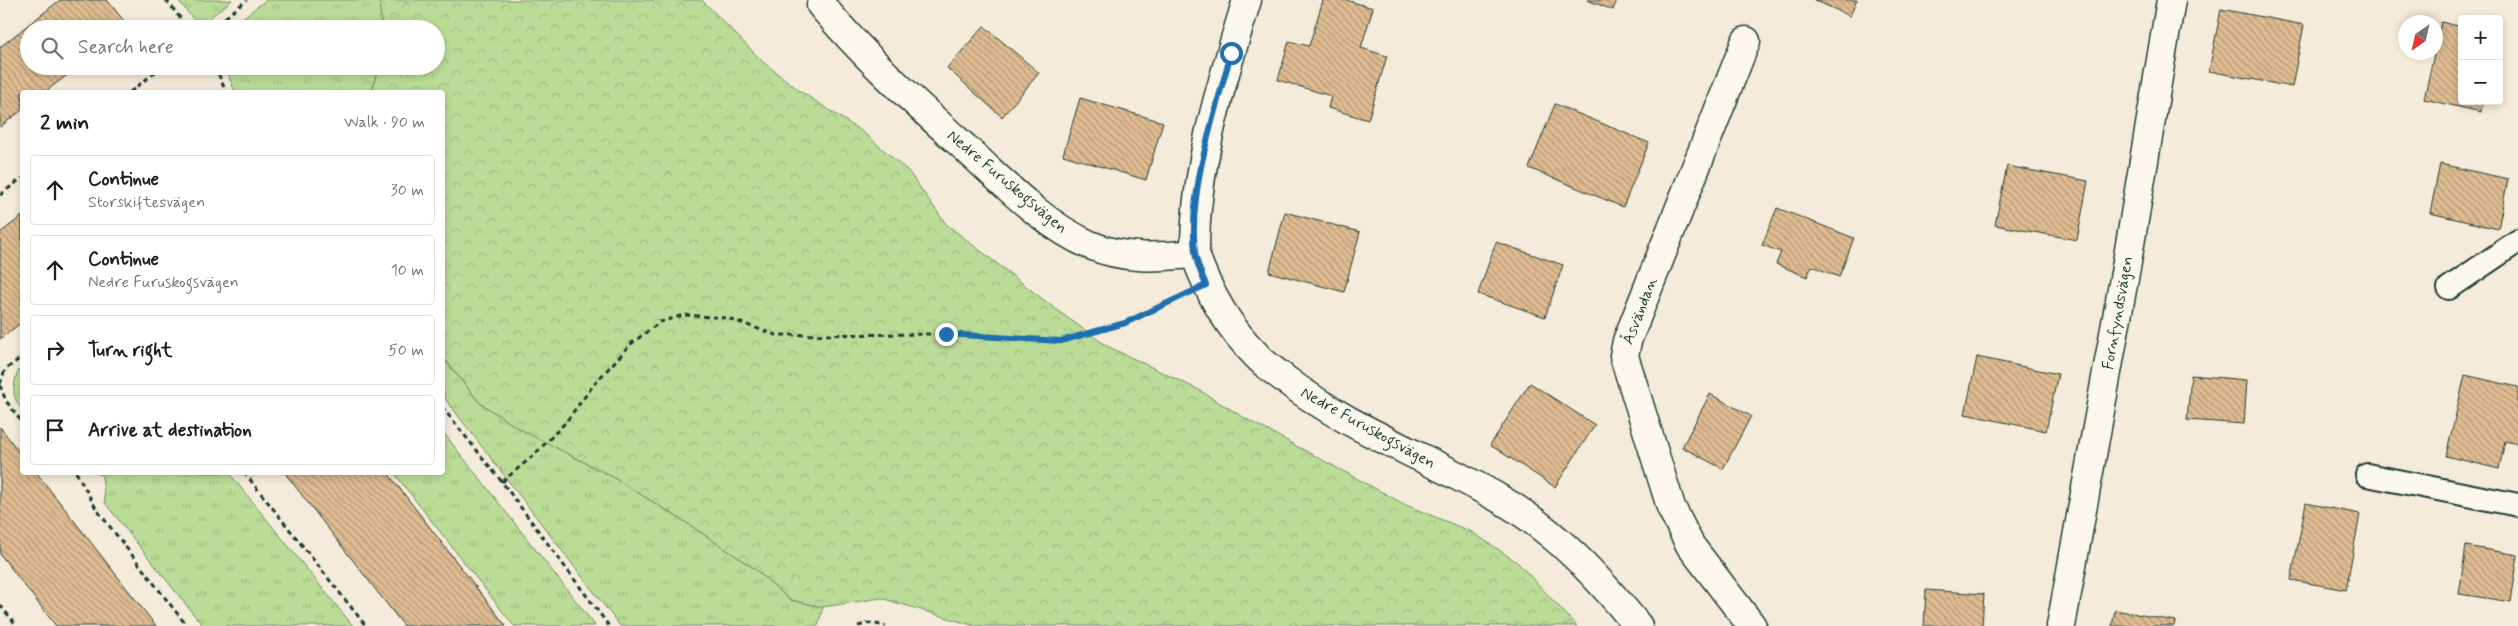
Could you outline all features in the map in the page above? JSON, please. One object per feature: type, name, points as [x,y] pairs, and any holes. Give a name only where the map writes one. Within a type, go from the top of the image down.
[{"type":"street","points":[[1195,254],[1194,215],[1204,156],[1248,0]]},
{"type":"street","name":"Fornfyndsvägen","points":[[2061,626],[2127,262],[2171,0]]},
{"type":"street","name":"Nedre Furuskogsvägen","points":[[819,3],[881,71],[1008,187],[1062,230],[1090,245],[1120,255],[1148,258],[1195,254],[1206,285],[1232,327],[1258,357],[1298,389],[1341,416],[1501,499],[1539,524],[1576,556],[1638,626]]},
{"type":"street","name":"Åsvändan","points":[[1746,41],[1627,341],[1624,356],[1671,508],[1690,545],[1752,626]]},
{"type":"lane","points":[[2449,288],[2518,241]]},
{"type":"lane","points":[[2367,475],[2518,505]]},
{"type":"path","points":[[166,0],[183,20]]},
{"type":"path","points":[[222,20],[246,0]]},
{"type":"path","points":[[133,90],[152,75]]},
{"type":"path","points":[[219,75],[225,90]]},
{"type":"path","points":[[0,196],[20,180]]},
{"type":"path","points":[[502,482],[535,454],[564,423],[595,383],[632,343],[660,322],[668,319],[684,315],[727,318],[776,335],[946,334],[1061,341],[1125,323],[1206,285]]},
{"type":"path","points":[[20,359],[5,370],[0,385],[6,401],[20,419]]},
{"type":"path","points":[[445,411],[502,482],[609,626]]},
{"type":"path","points":[[78,475],[97,510],[187,626]]},
{"type":"path","points":[[246,475],[366,626]]},
{"type":"path","points":[[0,605],[17,626]]},
{"type":"path","points":[[858,626],[870,624],[886,626]]},
{"type":"green space","points":[[178,0],[232,0],[207,20],[194,20]]},
{"type":"green space","points":[[266,0],[379,0],[381,20],[240,20]]},
{"type":"green space","points":[[379,0],[702,0],[763,62],[800,91],[864,133],[908,171],[946,224],[1058,311],[1107,346],[1199,390],[1248,420],[1406,505],[1472,532],[1517,562],[1577,626],[975,626],[881,598],[823,607],[790,600],[755,569],[690,525],[611,476],[518,428],[480,403],[445,359],[445,90],[372,90],[376,75],[445,75],[445,20],[381,20]]},
{"type":"green space","points":[[228,75],[376,75],[372,90],[234,90]]},
{"type":"green space","points":[[445,361],[480,403],[518,428],[611,476],[690,525],[755,569],[790,600],[823,607],[818,626],[620,626],[445,399]]},
{"type":"green space","points":[[20,370],[20,407],[14,391],[18,371]]},
{"type":"green space","points":[[445,435],[595,626],[514,626],[396,475],[445,475]]},
{"type":"green space","points":[[100,475],[231,475],[353,626],[203,626],[105,503]]},
{"type":"building","points":[[60,0],[107,0],[123,20],[34,20]]},
{"type":"building","points":[[1323,0],[1346,0],[1373,8],[1361,48],[1387,56],[1368,120],[1328,108],[1331,96],[1278,80],[1289,41],[1309,46]]},
{"type":"building","points":[[1587,0],[1617,0],[1613,10]]},
{"type":"building","points":[[1814,0],[1857,0],[1850,16]]},
{"type":"building","points":[[2221,9],[2304,25],[2292,87],[2209,71]]},
{"type":"building","points":[[2443,22],[2458,26],[2458,105],[2482,105],[2481,112],[2424,99],[2433,60],[2443,60]]},
{"type":"building","points":[[984,26],[1039,73],[1002,117],[947,68]]},
{"type":"building","points":[[20,31],[20,75],[67,75],[48,90],[20,90],[20,112],[0,127],[0,47]]},
{"type":"building","points":[[1080,98],[1163,122],[1146,180],[1063,155]]},
{"type":"building","points":[[1555,104],[1649,143],[1623,207],[1529,168]]},
{"type":"building","points":[[2440,164],[2508,179],[2498,229],[2430,213]]},
{"type":"building","points":[[2007,166],[2088,181],[2077,240],[1995,225]]},
{"type":"building","points":[[1777,208],[1854,238],[1839,277],[1812,266],[1807,277],[1776,264],[1781,252],[1762,245]]},
{"type":"building","points":[[1285,212],[1360,232],[1344,292],[1269,272]]},
{"type":"building","points":[[20,218],[20,324],[0,339],[0,233]]},
{"type":"building","points":[[1496,242],[1563,265],[1545,317],[1478,294]]},
{"type":"building","points":[[1977,357],[2058,374],[2046,431],[1965,414]]},
{"type":"building","points":[[2191,375],[2247,380],[2244,424],[2187,420]]},
{"type":"building","points":[[2465,375],[2518,387],[2518,444],[2505,441],[2499,469],[2446,456]]},
{"type":"building","points":[[1530,383],[1595,425],[1555,487],[1490,445]]},
{"type":"building","points":[[1710,394],[1751,416],[1723,469],[1682,447]]},
{"type":"building","points":[[0,427],[20,453],[20,475],[38,475],[156,626],[56,626],[0,554]]},
{"type":"building","points":[[286,475],[389,475],[506,626],[404,626]]},
{"type":"building","points":[[2306,503],[2360,514],[2346,590],[2291,580]]},
{"type":"building","points":[[2466,546],[2518,555],[2511,602],[2459,594]]},
{"type":"building","points":[[1926,590],[1984,594],[1982,626],[1924,626]]},
{"type":"building","points":[[2115,610],[2175,621],[2174,626],[2112,626]]},
{"type":"route","points":[[946,334],[1061,341],[1125,323],[1206,285],[1195,254],[1194,215],[1204,156],[1231,53]]}]
